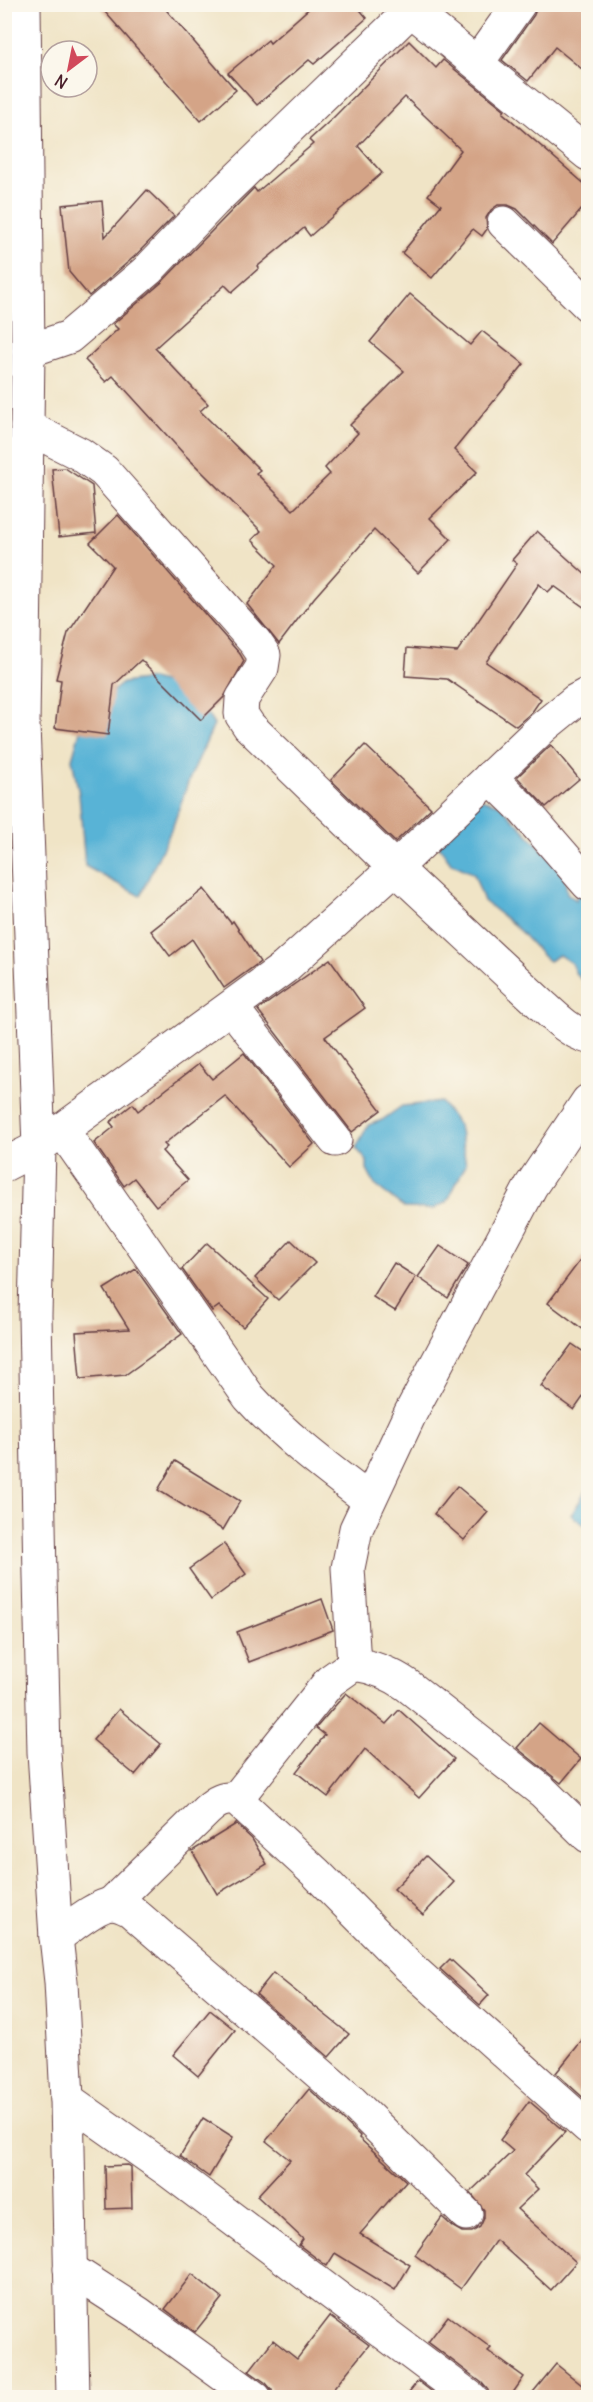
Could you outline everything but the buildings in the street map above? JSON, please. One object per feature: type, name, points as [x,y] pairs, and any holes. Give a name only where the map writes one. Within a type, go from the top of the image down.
[{"type":"street","points":[[24,4],[28,351],[23,725],[51,1138],[35,1315],[44,1752],[67,2099],[73,2397]]},
{"type":"street","points":[[477,63],[519,4]]},
{"type":"street","points":[[28,351],[69,337],[148,270],[407,8],[588,154]]},
{"type":"street","points":[[504,223],[588,305]]},
{"type":"street","points":[[27,427],[80,454],[104,471],[255,642],[264,655],[262,668],[242,699],[241,714],[249,726],[395,868],[565,1025],[577,1034],[588,1037]]},
{"type":"street","points":[[4,1165],[51,1138],[284,968],[395,868],[543,727],[575,701],[588,694]]},
{"type":"street","points":[[490,777],[522,808],[588,884]]},
{"type":"street","points":[[232,1008],[335,1140]]},
{"type":"street","points":[[354,1664],[348,1568],[356,1529],[410,1414],[531,1186],[588,1101]]},
{"type":"street","points":[[51,1138],[268,1419],[307,1454],[369,1500]]},
{"type":"street","points":[[236,1799],[330,1681],[354,1664],[370,1666],[390,1673],[407,1684],[543,1792],[588,1836]]},
{"type":"street","points":[[111,1905],[207,1810],[218,1801],[226,1798],[236,1799],[316,1873],[405,1963],[588,2127]]},
{"type":"street","points":[[56,1937],[99,1908],[121,1905],[130,1910],[350,2099],[466,2214]]},
{"type":"street","points":[[67,2099],[169,2171],[471,2397]]},
{"type":"street","points":[[70,2269],[138,2313],[255,2397]]},
{"type":"water","points":[[151,679],[174,685],[189,693],[201,705],[214,725],[189,780],[173,826],[140,896],[85,866],[79,794],[72,759],[85,713],[123,683]]},
{"type":"water","points":[[480,799],[499,804],[564,872],[567,893],[576,900],[581,880],[588,887],[588,984],[576,974],[571,963],[559,955],[549,961],[544,957],[515,926],[484,901],[474,874],[451,863],[439,846]]},
{"type":"water","points":[[441,1102],[459,1126],[466,1164],[447,1202],[433,1209],[405,1208],[375,1185],[367,1170],[367,1161],[356,1148],[368,1125],[382,1120],[402,1106]]},
{"type":"water","points":[[588,1488],[588,1527],[571,1515]]}]
